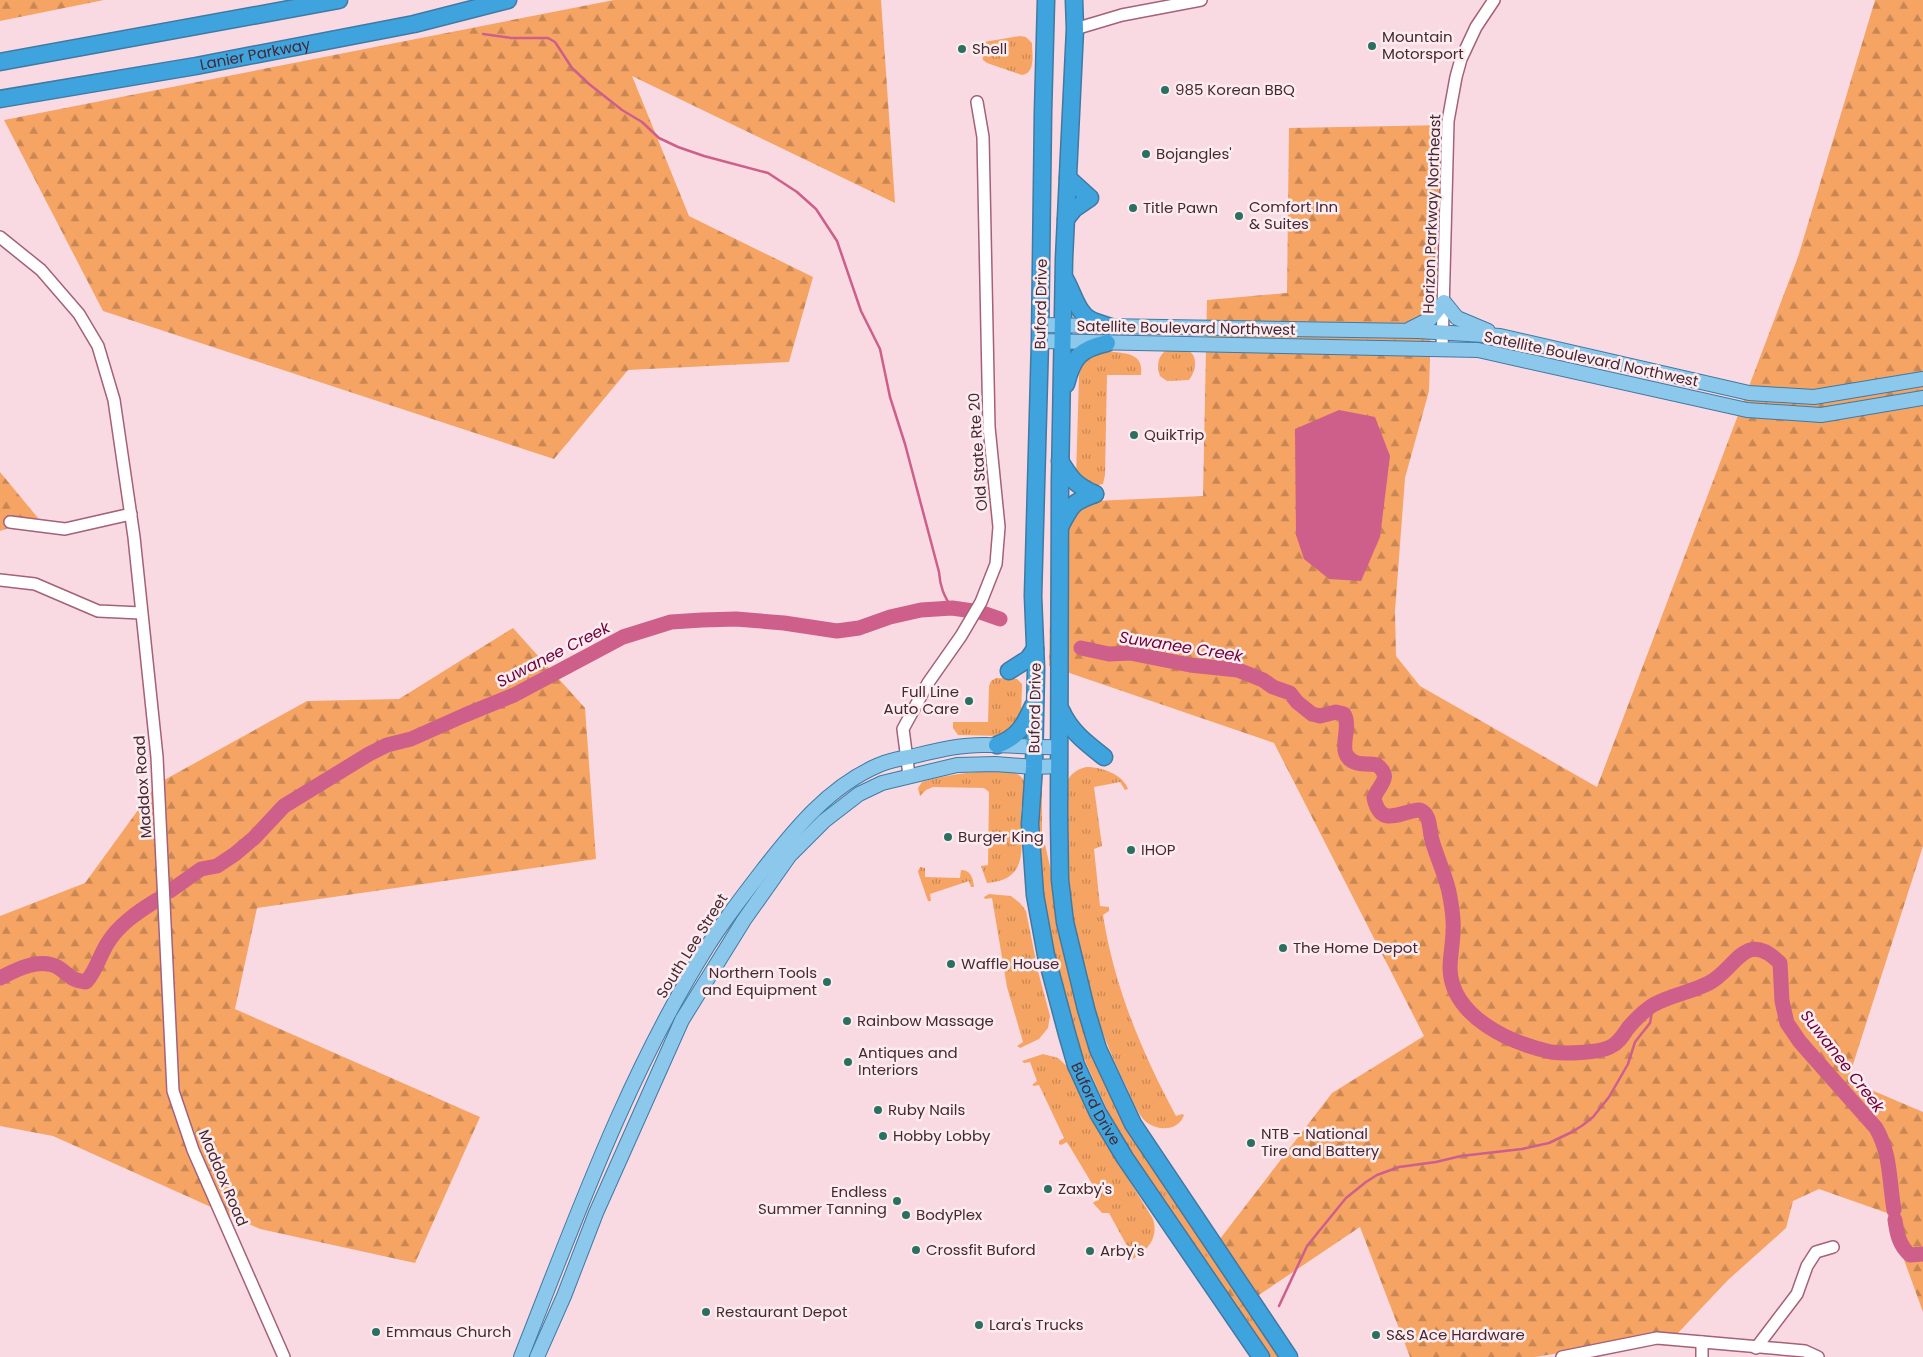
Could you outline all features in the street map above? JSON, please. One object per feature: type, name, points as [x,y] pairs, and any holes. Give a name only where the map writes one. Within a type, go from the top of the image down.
[{"type":"highway","points":[[0,62],[339,0]]},
{"type":"highway","name":"Lanier Parkway","points":[[0,98],[196,66],[404,26],[508,0]]},
{"type":"highway","name":"Buford Drive","points":[[1046,0],[1042,112],[1040,333],[1033,596],[1036,695],[1030,824],[1035,895],[1057,1000],[1076,1065],[1098,1113],[1110,1136],[1261,1357]]},
{"type":"highway","name":"Buford Drive","points":[[1075,3],[1062,334],[1059,530],[1059,818],[1060,880],[1065,922],[1086,1009],[1098,1049],[1133,1124],[1289,1357]]},
{"type":"highway","points":[[1066,219],[1074,210],[1090,198],[1068,178]]},
{"type":"highway","points":[[1061,400],[1071,366],[1079,355],[1109,335],[1090,320],[1078,307],[1064,276]]},
{"type":"highway","points":[[1059,530],[1070,508],[1078,500],[1096,494],[1074,482],[1060,460]]},
{"type":"highway","points":[[997,745],[1007,742],[1024,726],[1036,695],[1028,681],[1018,674],[1009,671],[1028,659],[1035,649]]},
{"type":"highway","points":[[1059,706],[1070,728],[1104,757]]},
{"type":"main road","points":[[1407,330],[1430,319],[1444,302],[1457,318],[1500,336]]},
{"type":"main road","name":"Satellite Boulevard Northwest","points":[[1109,335],[1407,330],[1500,336],[1749,393],[1814,397],[1923,380]]},
{"type":"main road","name":"Satellite Boulevard Northwest","points":[[1040,333],[1478,350],[1747,410],[1821,416],[1923,398]]},
{"type":"main road","name":"South Lee Street","points":[[521,1357],[628,1094],[675,1002],[708,946],[741,898],[789,836],[822,802],[857,776],[881,764],[955,746],[1060,747]]},
{"type":"main road","name":"South Lee Street","points":[[537,1357],[564,1296],[596,1213],[682,1020],[744,920],[790,855],[824,821],[859,794],[882,783],[957,765],[1060,766]]},
{"type":"street","points":[[1075,29],[1122,15],[1201,0]]},
{"type":"street","name":"Horizon Parkway Northeast","points":[[1442,349],[1448,121],[1461,60],[1476,27],[1494,0]]},
{"type":"street","name":"Old State Rte 20","points":[[909,775],[903,729],[928,683],[961,636],[981,602],[996,564],[998,527],[989,427],[983,137],[977,102]]},
{"type":"street","name":"Maddox Road","points":[[0,237],[41,270],[79,314],[98,346],[114,400],[131,514],[157,757],[173,1091],[193,1150],[284,1357]]},
{"type":"street","points":[[10,522],[64,529],[131,514]]},
{"type":"street","points":[[0,580],[36,584],[98,611],[141,613]]},
{"type":"street","points":[[1756,1352],[1796,1294],[1807,1266],[1816,1252],[1832,1247]]},
{"type":"street","points":[[1562,1357],[1657,1338],[1702,1342],[1756,1352],[1805,1351],[1818,1357]]},
{"type":"street","points":[[1702,1342],[1702,1357]]},
{"type":"green space","points":[[0,0],[104,0],[0,21]]},
{"type":"green space","points":[[614,0],[881,0],[895,203],[632,76],[689,216],[813,277],[789,362],[628,370],[554,459],[103,311],[4,120]]},
{"type":"green space","points":[[1875,0],[1923,0],[1923,846],[1848,1080],[1923,1112],[1923,1312],[1887,1213],[1819,1189],[1793,1201],[1786,1228],[1728,1280],[1677,1334],[1535,1357],[1410,1357],[1360,1227],[1235,1311],[1203,1261],[1332,1093],[1424,1036],[1274,743],[1049,666],[1052,503],[1203,496],[1207,300],[1287,293],[1289,128],[1446,125],[1432,294],[1429,391],[1405,478],[1395,611],[1396,656],[1420,686],[1597,787],[1798,257]]},
{"type":"green space","points":[[1020,36],[1026,37],[1032,43],[1032,62],[1026,74],[1022,75],[983,60],[981,45],[984,42]]},
{"type":"green space","points":[[1168,349],[1184,349],[1192,354],[1195,365],[1189,380],[1167,381],[1160,376],[1159,361],[1162,354]]},
{"type":"green space","points":[[1108,351],[1127,354],[1136,358],[1140,362],[1141,375],[1107,375],[1105,475],[1103,484],[1093,486],[1076,477],[1079,376],[1085,361],[1097,354]]},
{"type":"green space","points":[[0,472],[38,518],[0,531]]},
{"type":"green space","points":[[513,628],[585,708],[596,859],[257,908],[235,1009],[480,1117],[415,1263],[260,1229],[53,1136],[0,1126],[0,916],[85,883],[157,784],[307,701],[399,699]]},
{"type":"green space","points":[[996,678],[1017,679],[1022,684],[1021,718],[1003,736],[958,735],[953,728],[953,722],[988,722],[989,686],[991,681]]},
{"type":"green space","points":[[1086,767],[1111,772],[1121,779],[1128,789],[1125,790],[1120,782],[1094,787],[1102,846],[1094,849],[1100,906],[1109,907],[1109,911],[1103,915],[1114,968],[1141,1043],[1176,1116],[1184,1115],[1177,1125],[1171,1127],[1159,1128],[1153,1126],[1143,1119],[1138,1111],[1098,1020],[1080,954],[1070,888],[1065,797],[1070,777]]},
{"type":"green space","points":[[1009,771],[1019,775],[1024,782],[1025,790],[1021,807],[1022,847],[1021,858],[1011,875],[1001,880],[987,883],[981,866],[988,865],[989,792],[984,788],[933,787],[926,790],[920,796],[918,788],[922,782],[939,777]]},
{"type":"green space","points":[[1041,779],[1042,831],[1053,880],[1062,947],[1073,991],[1093,1050],[1284,1357],[1271,1357],[1260,1345],[1175,1221],[1115,1127],[1077,1043],[1063,1002],[1042,900],[1038,845],[1038,780]]},
{"type":"green space","points":[[920,867],[925,868],[925,877],[960,878],[961,870],[967,871],[971,875],[974,887],[971,887],[969,881],[930,894],[931,901],[928,901],[918,872]]},
{"type":"green space","points":[[989,894],[1011,896],[1026,911],[1038,971],[1050,1016],[1048,1028],[1039,1039],[1020,1048],[1017,1046],[1023,1042],[1007,987],[992,898],[985,899],[984,897]]},
{"type":"green space","points":[[1043,1054],[1058,1058],[1070,1069],[1102,1136],[1153,1219],[1155,1230],[1150,1245],[1132,1259],[1127,1260],[1132,1255],[1109,1213],[1102,1213],[1093,1203],[1100,1197],[1067,1142],[1059,1144],[1059,1141],[1064,1138],[1039,1085],[1032,1085],[1037,1081],[1030,1062],[1024,1063],[1022,1061]]},
{"type":"shaded area","points":[[1339,410],[1375,417],[1390,456],[1380,537],[1361,581],[1329,579],[1304,559],[1296,535],[1295,429]]},
{"type":"waterway","points":[[483,34],[511,38],[548,38],[555,42],[572,68],[589,84],[622,110],[642,122],[659,138],[704,156],[768,173],[797,192],[816,209],[837,241],[861,311],[880,349],[890,397],[905,444],[939,572],[941,587],[952,608]]},
{"type":"waterway","name":"Suwanee Creek","points":[[170,891],[201,869],[217,866],[235,854],[254,838],[284,806],[369,754],[387,745],[411,739],[514,695],[623,637],[671,622],[736,619],[784,623],[837,631],[859,628],[890,617],[921,610],[952,608],[980,612],[1000,619]]},
{"type":"waterway","name":"Suwanee Creek","points":[[1081,648],[1109,654],[1130,653],[1190,665],[1238,670],[1290,693],[1297,702],[1312,714],[1320,716],[1336,712],[1344,714],[1346,720],[1346,754],[1357,763],[1377,765],[1384,774],[1383,781],[1374,798],[1381,813],[1386,816],[1392,816],[1420,810],[1424,812],[1428,819],[1432,840],[1447,882],[1453,914],[1450,969],[1453,986],[1461,1001],[1472,1014],[1486,1025],[1518,1042],[1557,1053],[1605,1049],[1616,1043],[1633,1022],[1653,1005],[1709,983],[1749,950],[1758,949],[1768,953],[1780,963],[1782,1001],[1787,1023],[1800,1042],[1876,1128],[1881,1138],[1889,1168],[1894,1210]]},
{"type":"waterway","name":"Suwanee Creek","points":[[0,978],[21,968],[45,964],[59,968],[74,979],[86,982],[107,944],[117,931],[136,914],[157,900]]},
{"type":"waterway","points":[[1279,1306],[1307,1246],[1346,1198],[1377,1175],[1399,1167],[1436,1162],[1461,1156],[1522,1149],[1549,1143],[1572,1132],[1593,1117],[1609,1097],[1628,1064],[1635,1042],[1650,1023],[1653,1005]]},
{"type":"waterway","name":"Suwanee Creek","points":[[1895,1220],[1899,1239],[1906,1251],[1910,1255],[1923,1254]]},
{"type":"place","name":"Mountain Motorsport","points":[[1372,46]]},
{"type":"place","name":"Shell","points":[[962,49]]},
{"type":"place","name":"985 Korean BBQ","points":[[1165,90]]},
{"type":"place","name":"Bojangles'","points":[[1146,154]]},
{"type":"place","name":"Title Pawn","points":[[1133,208]]},
{"type":"place","name":"Comfort Inn & Suites","points":[[1239,216]]},
{"type":"place","name":"QuikTrip","points":[[1134,435]]},
{"type":"place","name":"Full Line Auto Care","points":[[969,701]]},
{"type":"place","name":"Burger King","points":[[948,837]]},
{"type":"place","name":"IHOP","points":[[1131,850]]},
{"type":"place","name":"The Home Depot","points":[[1283,948]]},
{"type":"place","name":"Waffle House","points":[[951,964]]},
{"type":"place","name":"Northern Tools and Equipment","points":[[827,982]]},
{"type":"place","name":"Rainbow Massage","points":[[847,1021]]},
{"type":"place","name":"Antiques and Interiors","points":[[848,1062]]},
{"type":"place","name":"Ruby Nails","points":[[878,1110]]},
{"type":"place","name":"Hobby Lobby","points":[[883,1136]]},
{"type":"place","name":"NTB - National Tire and Battery","points":[[1251,1143]]},
{"type":"place","name":"Zaxby's","points":[[1048,1189]]},
{"type":"place","name":"Endless Summer Tanning","points":[[897,1201]]},
{"type":"place","name":"BodyPlex","points":[[906,1215]]},
{"type":"place","name":"Crossfit Buford","points":[[916,1250]]},
{"type":"place","name":"Arby's","points":[[1090,1251]]},
{"type":"place","name":"Restaurant Depot","points":[[706,1312]]},
{"type":"place","name":"Lara's Trucks","points":[[979,1325]]},
{"type":"place","name":"Emmaus Church","points":[[376,1332]]},
{"type":"place","name":"S&S Ace Hardware","points":[[1376,1335]]}]
